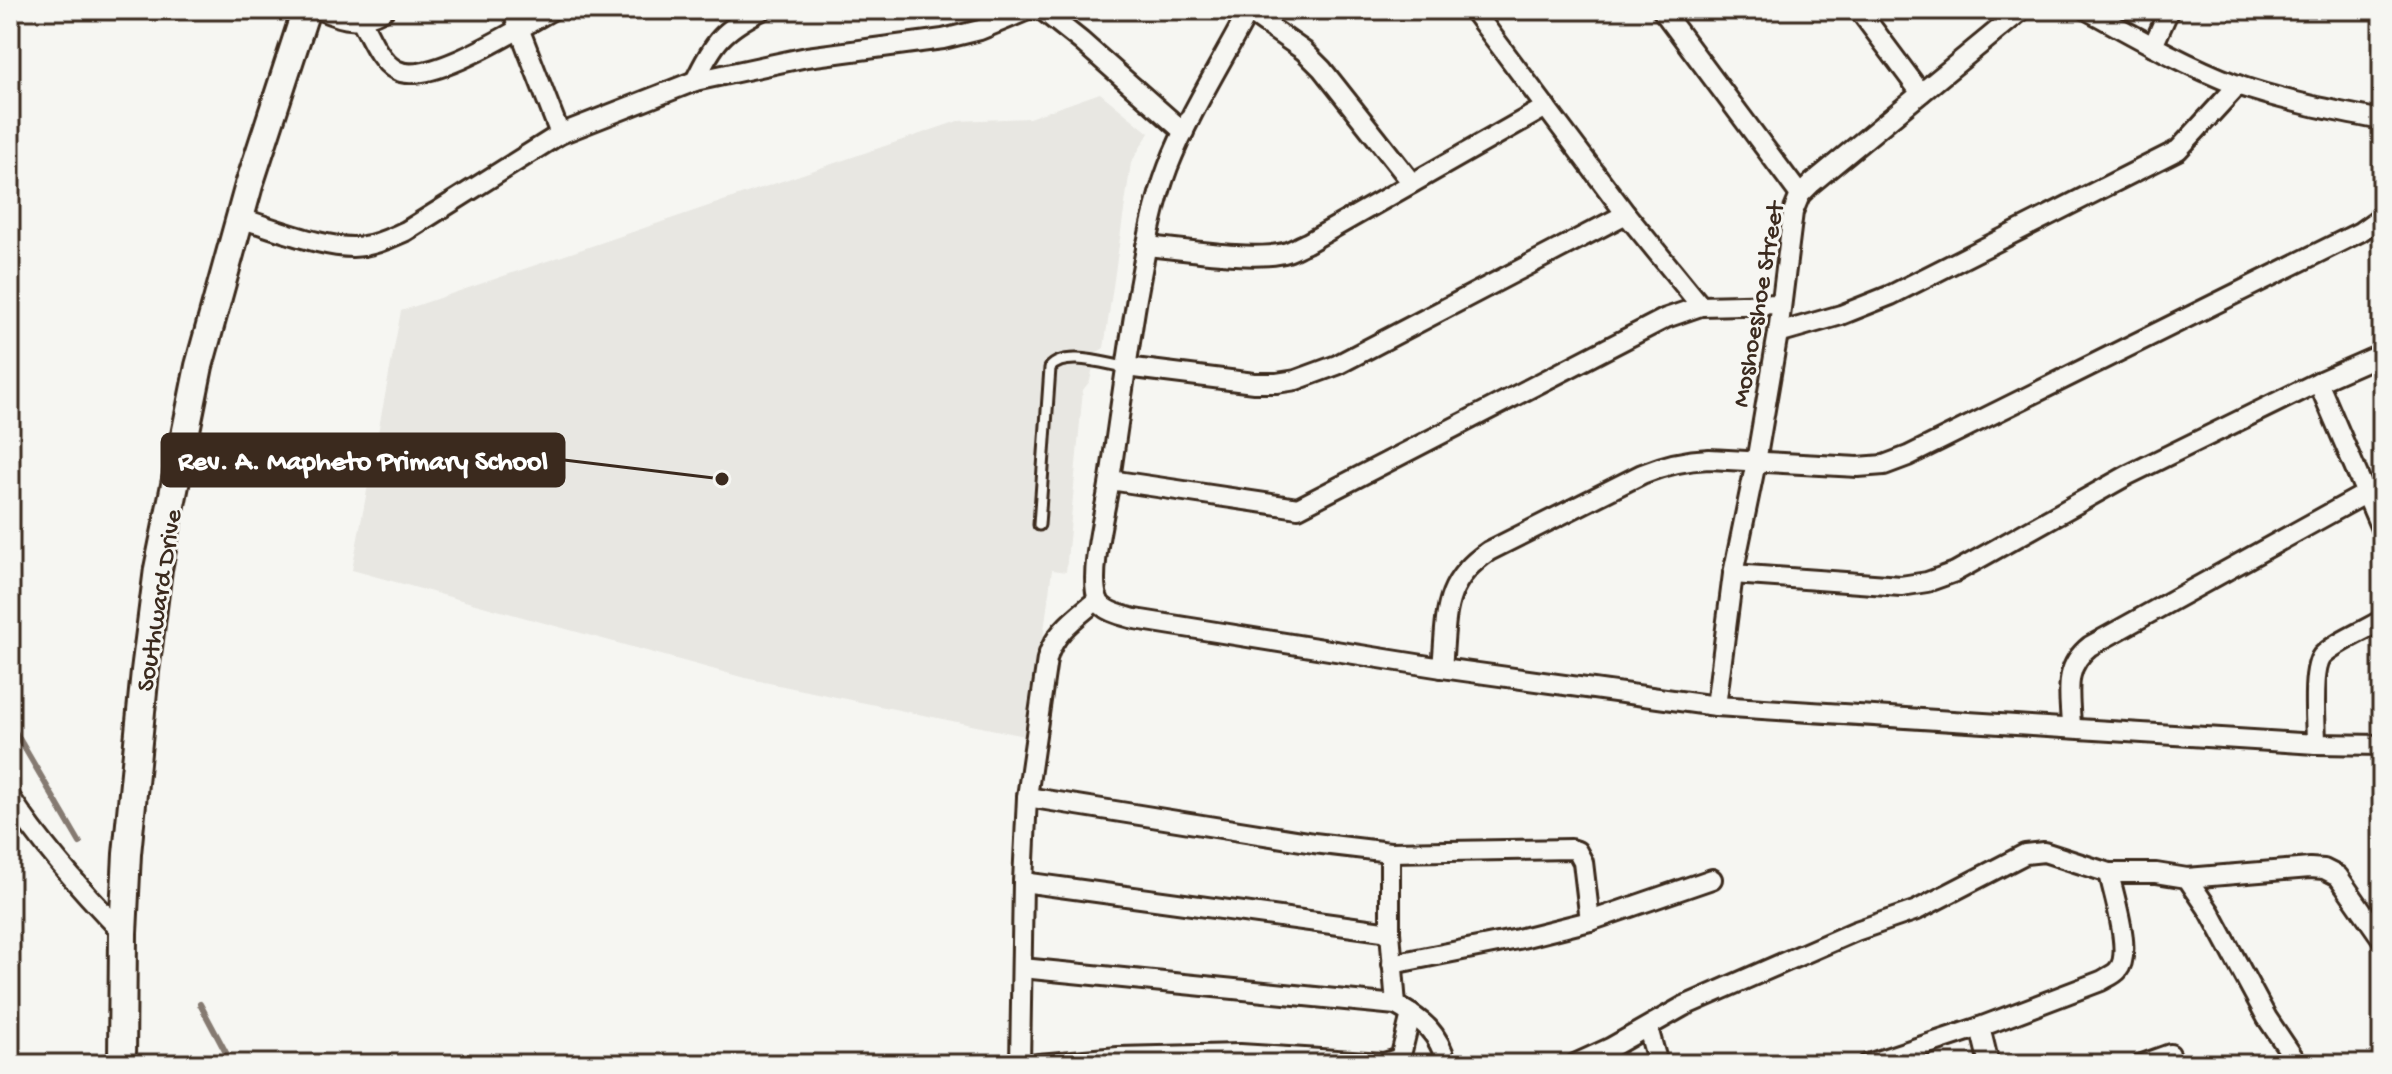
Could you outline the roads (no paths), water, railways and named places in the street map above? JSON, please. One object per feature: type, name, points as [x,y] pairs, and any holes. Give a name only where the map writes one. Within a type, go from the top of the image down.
[{"type":"main road","name":"Southward Drive","points":[[122,1064],[123,933],[129,838],[158,569],[199,366],[240,218],[306,10]]},
{"type":"street","points":[[320,10],[347,20],[361,20],[384,10]]},
{"type":"street","points":[[512,10],[560,134]]},
{"type":"street","points":[[361,20],[384,60],[395,70],[421,74],[447,67],[552,10]]},
{"type":"street","points":[[695,81],[716,40],[762,10]]},
{"type":"street","points":[[240,218],[323,243],[363,247],[406,231],[560,134],[695,81],[807,57],[943,39],[980,30],[1028,10]]},
{"type":"street","points":[[1042,10],[1184,132]]},
{"type":"street","points":[[1473,10],[1626,214],[1701,306]]},
{"type":"street","points":[[1662,10],[1800,195]]},
{"type":"street","points":[[1859,10],[1921,93]]},
{"type":"street","name":"Moshoeshoe Street","points":[[1716,706],[1733,574],[1778,333],[1793,212],[1800,195],[2022,10]]},
{"type":"street","points":[[2087,10],[2153,46],[2238,85],[2382,120]]},
{"type":"street","points":[[2153,46],[2169,10]]},
{"type":"street","points":[[1412,183],[1322,69],[1304,51],[1248,11],[1184,132],[1155,206],[1096,563],[1101,605],[1135,619],[1442,668],[1716,706],[2316,744],[2382,745]]},
{"type":"street","points":[[1778,333],[1841,315],[1891,295],[2178,150],[2238,85]]},
{"type":"street","points":[[1146,246],[1242,255],[1284,253],[1307,243],[1546,107]]},
{"type":"street","points":[[1442,668],[1448,610],[1454,586],[1461,573],[1474,561],[1662,466],[1685,460],[1709,459],[1858,467],[1884,465],[1908,456],[2360,232],[2378,219],[2382,212]]},
{"type":"street","points":[[1126,367],[1254,383],[1296,380],[1337,365],[1626,214]]},
{"type":"street","points":[[1110,480],[1298,508],[1666,318],[1701,306],[1781,304]]},
{"type":"street","points":[[1733,574],[1870,585],[1901,586],[1927,582],[1955,572],[2128,475],[2382,354]]},
{"type":"street","points":[[2318,382],[2382,531]]},
{"type":"street","points":[[2071,727],[2070,669],[2078,655],[2365,494]]},
{"type":"street","points":[[1020,1064],[1027,797],[1047,659],[1050,646],[1071,622],[1098,599]]},
{"type":"street","points":[[2316,744],[2320,660],[2332,649],[2382,620]]},
{"type":"street","points":[[10,797],[58,863],[123,933]]},
{"type":"street","points":[[1027,797],[1314,843],[1390,852],[1577,851],[1583,862],[1590,921]]},
{"type":"street","points":[[1039,1064],[1118,1057],[1240,1054],[1384,1063],[1397,1059],[1401,1055],[1403,1009],[1392,964],[1390,852]]},
{"type":"street","points":[[1575,1064],[1648,1028],[1684,1006],[1856,931],[1917,910],[2025,854],[2044,852],[2109,873],[2156,873],[2187,878],[2324,869],[2338,876],[2382,939]]},
{"type":"street","points":[[1868,1064],[1980,1027],[2101,981],[2118,970],[2124,943],[2109,873]]},
{"type":"street","points":[[2187,878],[2210,912],[2267,1018],[2298,1064]]},
{"type":"street","points":[[1392,964],[1590,921],[1712,879]]},
{"type":"street","points":[[1023,882],[1390,932]]},
{"type":"street","points":[[1022,968],[1403,1009],[1427,1025],[1436,1036],[1447,1064]]},
{"type":"street","points":[[1980,1027],[1989,1064]]},
{"type":"street","points":[[1648,1028],[1658,1064]]},
{"type":"street","points":[[2142,1064],[2170,1054]]},
{"type":"lane","points":[[1039,525],[1050,368],[1055,362],[1066,359],[1126,367]]},
{"type":"waterway","points":[[10,723],[80,843]]},
{"type":"waterway","points":[[200,1004],[232,1064]]},
{"type":"place","name":"Rev. A. Mapheto Primary School","points":[[722,479]]}]
